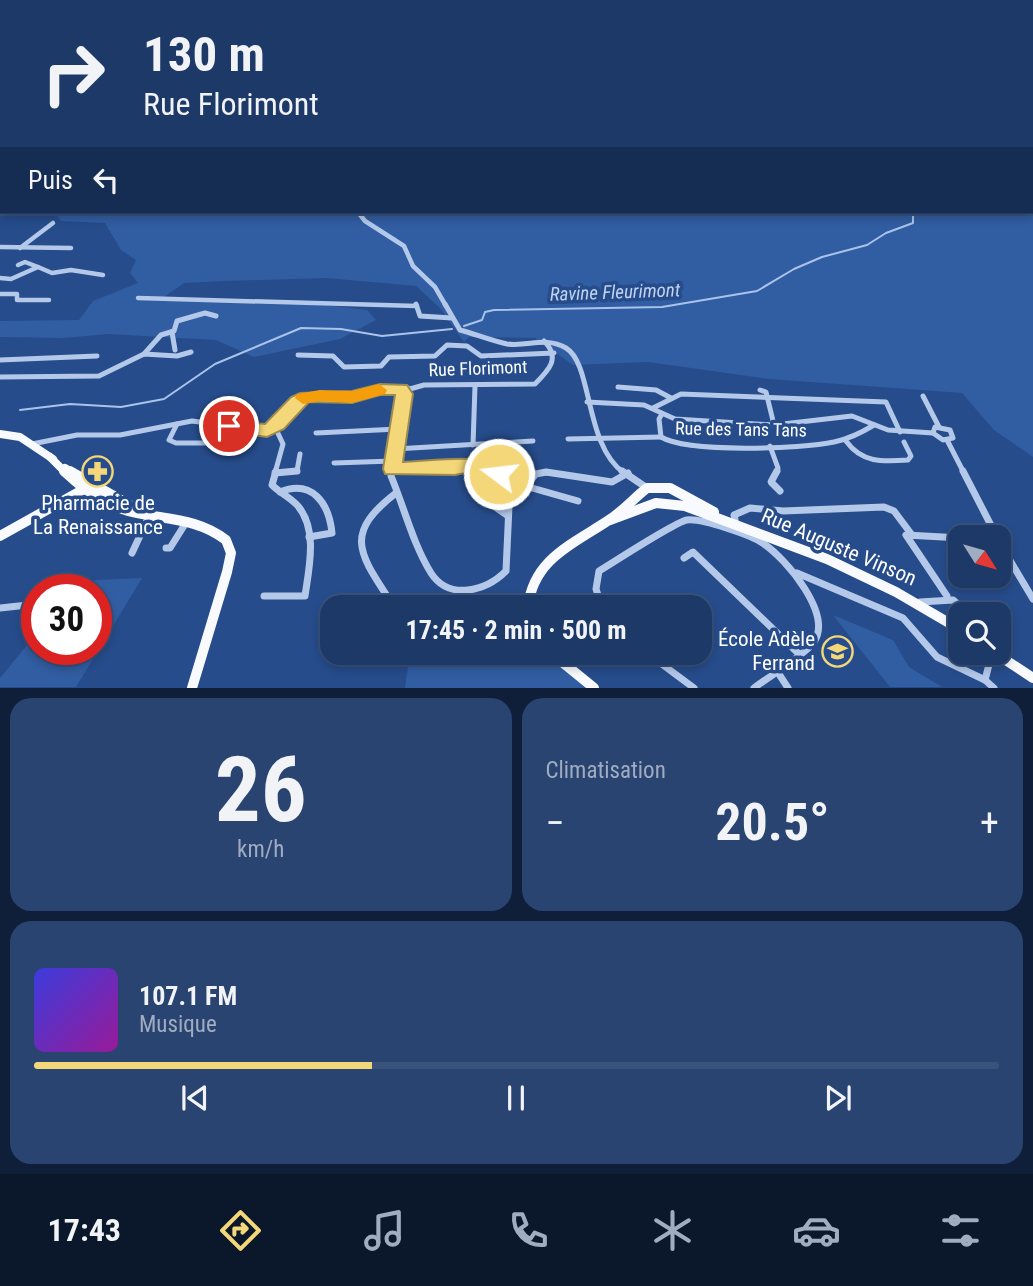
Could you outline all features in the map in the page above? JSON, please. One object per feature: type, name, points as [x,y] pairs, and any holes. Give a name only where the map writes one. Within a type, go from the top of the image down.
[{"type":"main road","points":[[0,434],[20,437],[99,490],[148,514]]},
{"type":"main road","points":[[46,455],[82,489]]},
{"type":"main road","name":"Rue Auguste Vinson","points":[[530,595],[531,584],[550,557],[610,520],[645,489],[664,487],[687,496],[767,540],[870,577],[920,602],[948,621]]},
{"type":"main road","points":[[0,536],[88,488],[121,505],[148,514],[187,521],[218,533],[230,545],[231,553],[192,688]]},
{"type":"main road","points":[[645,489],[644,496],[651,504]]},
{"type":"main road","points":[[672,503],[681,502],[687,496]]},
{"type":"main road","name":"Rue Auguste Vinson","points":[[610,520],[651,504],[672,503],[739,526]]},
{"type":"main road","points":[[1011,664],[1033,678]]},
{"type":"main road","points":[[566,665],[594,688]]},
{"type":"street","points":[[476,0],[497,0]]},
{"type":"street","points":[[360,214],[365,221],[404,246],[413,266],[435,287],[460,330],[509,344],[542,340],[562,345],[578,359],[587,402],[612,463],[645,489]]},
{"type":"street","points":[[20,248],[53,223]]},
{"type":"street","points":[[0,247],[71,248]]},
{"type":"street","points":[[18,265],[25,261],[54,274],[74,270],[90,276],[103,275]]},
{"type":"street","points":[[0,287],[7,279],[38,267]]},
{"type":"street","points":[[0,278],[7,279]]},
{"type":"street","points":[[0,294],[17,295],[17,300],[49,300]]},
{"type":"street","points":[[138,298],[416,304],[420,316],[452,318]]},
{"type":"street","points":[[175,350],[172,332],[176,323],[205,313],[216,316]]},
{"type":"street","points":[[0,377],[99,376],[144,354],[161,335],[172,332]]},
{"type":"street","name":"Rue Florimont","points":[[275,428],[297,401],[306,397],[352,397],[380,389],[405,391],[424,385],[535,384],[548,371],[554,353],[542,340]]},
{"type":"street","points":[[298,355],[333,356],[344,367],[382,366],[389,357],[435,356],[447,345],[467,345],[481,355],[554,353]]},
{"type":"street","points":[[144,354],[177,356],[191,352]]},
{"type":"street","points":[[0,360],[97,356]]},
{"type":"street","points":[[473,444],[475,386]]},
{"type":"street","points":[[618,387],[656,390],[671,398]]},
{"type":"street","points":[[760,390],[766,392],[774,425]]},
{"type":"street","points":[[405,391],[393,465],[396,493],[431,573],[444,587],[478,590],[499,579],[506,571],[509,562],[509,506],[541,472],[612,482],[628,473]]},
{"type":"street","points":[[653,408],[681,394],[886,402],[900,432]]},
{"type":"street","points":[[923,396],[939,426],[953,433],[953,438],[947,440]]},
{"type":"street","points":[[587,402],[644,405],[675,419],[774,425],[852,416],[900,432],[933,433],[947,440],[990,525]]},
{"type":"street","name":"Rue des Tans Tans","points":[[662,414],[659,419],[661,436],[671,443],[771,446],[846,440],[864,435],[874,425]]},
{"type":"street","points":[[31,444],[61,438],[120,435],[204,421],[255,431],[275,428],[283,439],[272,485],[301,510],[309,537],[305,596],[264,596]]},
{"type":"street","points":[[177,424],[169,440],[176,443],[240,443],[246,442],[255,431]]},
{"type":"street","points":[[933,433],[935,427],[939,426]]},
{"type":"street","points":[[316,433],[398,429]]},
{"type":"street","points":[[568,439],[661,436]]},
{"type":"street","points":[[46,455],[61,438]]},
{"type":"street","points":[[846,440],[856,456],[867,460],[908,460],[911,456],[904,442]]},
{"type":"street","points":[[395,449],[533,441]]},
{"type":"street","points":[[771,446],[778,468],[771,482],[780,491]]},
{"type":"street","points":[[275,473],[297,471],[300,454]]},
{"type":"street","points":[[334,463],[455,468],[457,464],[494,469],[499,474],[489,492],[488,502],[508,516]]},
{"type":"street","points":[[280,492],[295,486],[306,487],[323,500],[330,516],[332,533],[309,537]]},
{"type":"street","points":[[525,486],[578,501]]},
{"type":"street","points":[[386,595],[368,567],[360,539],[366,517],[396,493]]},
{"type":"street","points":[[749,537],[739,526],[734,514],[750,508],[783,511],[884,507],[894,512],[912,535]]},
{"type":"street","points":[[132,552],[148,514]]},
{"type":"street","points":[[598,595],[596,589],[599,571],[677,523],[693,519],[767,540],[794,572],[813,603],[817,617],[814,642],[754,688]]},
{"type":"street","points":[[166,548],[170,548],[187,521]]},
{"type":"street","points":[[948,537],[906,535],[947,596],[959,602]]},
{"type":"street","points":[[684,558],[693,552],[800,655]]},
{"type":"street","points":[[1012,564],[1033,599]]},
{"type":"street","points":[[794,572],[903,618],[937,657],[985,680],[994,688]]},
{"type":"street","points":[[920,602],[947,596]]},
{"type":"street","points":[[0,608],[21,606]]},
{"type":"street","points":[[663,665],[694,688]]},
{"type":"street","points":[[985,680],[990,665]]},
{"type":"street","points":[[777,671],[788,688]]},
{"type":"shaded area","points":[[56,214],[1033,214],[1033,457],[994,430],[962,393],[769,379],[648,362],[573,365],[535,338],[469,337],[464,342],[440,308],[416,286],[326,278],[184,283],[160,300],[309,303],[367,310],[376,320],[340,339],[254,357],[216,340],[108,334],[64,338],[0,337],[0,321],[79,320],[93,301],[138,283],[130,273],[136,260],[121,250],[105,223],[61,221]]},
{"type":"shaded area","points":[[142,578],[112,628],[112,579]]},
{"type":"shaded area","points":[[833,615],[893,640],[909,667],[942,687],[890,687]]},
{"type":"shaded area","points":[[21,652],[21,665],[89,665],[76,687],[0,687],[0,678]]},
{"type":"shaded area","points":[[408,665],[566,665],[594,688],[405,688]]},
{"type":"waterway","name":"Ravine Fleurimont","points":[[464,326],[482,320],[485,312],[494,310],[662,307],[757,291],[794,269],[822,257],[867,245],[886,233],[913,223],[913,214]]},
{"type":"waterway","name":"Ravine Fleurimont","points":[[20,410],[70,404],[121,407],[164,399],[215,364],[301,328],[341,329],[382,336],[452,329]]},
{"type":"slow traffic","points":[[303,398],[320,395],[352,397],[379,390]]},
{"type":"place","name":"Pharmacie de La Renaissance","points":[[98,471]]},
{"type":"place","name":"École Adèle Ferrand","points":[[838,651]]},
{"type":"route","points":[[229,426],[267,431],[278,425],[297,401],[306,397],[352,397],[380,389],[401,389],[404,394],[392,469],[455,468],[457,464],[494,469],[499,471],[499,474]]}]
